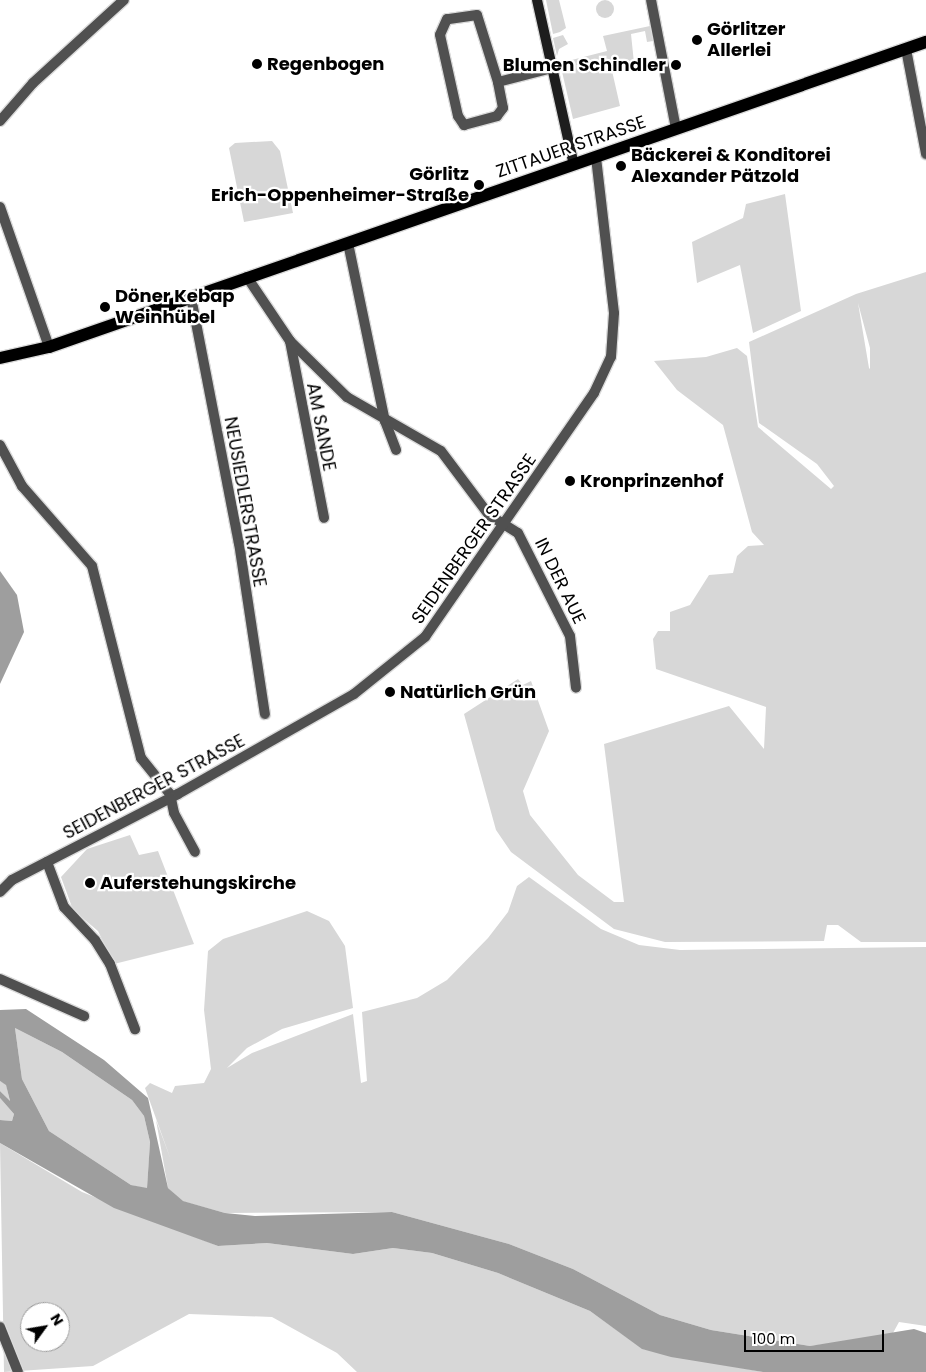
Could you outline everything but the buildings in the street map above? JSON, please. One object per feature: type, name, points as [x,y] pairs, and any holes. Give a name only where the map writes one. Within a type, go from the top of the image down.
[{"type":"main road","name":"ZITTAUER STRASSE","points":[[0,358],[49,347],[926,42]]},
{"type":"street","points":[[0,121],[33,83],[124,0]]},
{"type":"street","points":[[537,0],[574,165]]},
{"type":"street","points":[[651,0],[676,129]]},
{"type":"street","points":[[477,15],[498,82],[503,108],[497,116],[464,125],[458,116],[440,35],[447,19],[477,15]]},
{"type":"street","points":[[906,50],[926,154]]},
{"type":"street","points":[[498,82],[552,68]]},
{"type":"street","name":"SEIDENBERGER STRASSE","points":[[0,892],[12,880],[170,794],[292,731],[391,667],[425,638],[506,524],[594,393],[611,357],[614,313],[596,157]]},
{"type":"street","points":[[0,207],[49,347]]},
{"type":"street","points":[[348,243],[385,421],[396,450]]},
{"type":"street","name":"AM SANDE","points":[[247,277],[290,341],[347,397],[385,421],[441,451],[489,515],[506,524]]},
{"type":"street","name":"NEUSIEDLERSTRASSE","points":[[191,297],[239,543],[265,714]]},
{"type":"street","name":"AM SANDE","points":[[290,341],[324,518]]},
{"type":"street","points":[[0,445],[22,486],[92,566],[141,758],[170,794],[174,813],[195,852]]},
{"type":"street","name":"IN DER AUE","points":[[506,524],[535,560],[570,636],[576,688]]},
{"type":"street","points":[[47,862],[64,907],[95,940],[110,964],[135,1029]]},
{"type":"street","points":[[0,979],[84,1016]]},
{"type":"street","points":[[0,1327],[18,1372]]},
{"type":"shaded area","points":[[546,0],[559,0],[566,28],[560,32],[553,34]]},
{"type":"shaded area","points":[[605,0],[613,5],[614,9],[609,17],[605,18],[597,13],[596,9],[601,1]]},
{"type":"shaded area","points":[[650,26],[653,41],[647,42],[645,31],[631,34],[634,63],[614,67],[610,62],[620,106],[573,119],[560,63],[607,51],[603,36]]},
{"type":"shaded area","points":[[563,35],[568,44],[559,49],[557,56],[553,38]]},
{"type":"shaded area","points":[[272,141],[280,151],[293,213],[244,222],[229,148],[235,143]]},
{"type":"shaded area","points":[[785,194],[801,311],[753,333],[740,265],[697,283],[692,242],[743,218],[746,204]]},
{"type":"shaded area","points":[[926,272],[926,942],[861,942],[838,925],[827,925],[824,941],[665,942],[614,929],[511,852],[496,830],[464,714],[518,679],[523,685],[531,681],[549,731],[523,791],[530,815],[578,875],[614,902],[624,902],[604,744],[729,706],[764,749],[766,707],[656,669],[653,639],[658,631],[670,631],[670,612],[690,605],[709,575],[733,573],[737,556],[748,546],[764,545],[752,532],[723,425],[677,390],[654,361],[706,357],[737,348],[747,356],[758,427],[831,489],[834,486],[817,464],[759,423],[749,342],[856,294]],"holes":[[[858,303],[870,348],[870,369]]]},
{"type":"shaded area","points":[[0,571],[17,595],[24,632],[0,684]]},
{"type":"shaded area","points":[[130,835],[139,855],[158,851],[194,944],[114,964],[98,931],[73,910],[61,877],[87,849]]},
{"type":"shaded area","points":[[529,877],[601,929],[639,945],[680,950],[926,947],[926,1326],[899,1322],[893,1333],[883,1337],[810,1346],[711,1330],[660,1315],[573,1269],[509,1244],[392,1212],[225,1213],[182,1201],[168,1188],[156,1120],[171,1160],[145,1088],[150,1083],[172,1093],[175,1086],[204,1083],[211,1069],[204,1010],[208,951],[223,939],[307,911],[329,921],[345,946],[353,1008],[282,1029],[247,1048],[227,1068],[252,1053],[353,1014],[361,1083],[367,1081],[362,1012],[417,998],[447,980],[488,938],[508,912],[517,886]]},
{"type":"shaded area","points":[[26,1009],[104,1060],[148,1098],[168,1188],[183,1201],[225,1213],[255,1216],[392,1212],[509,1244],[573,1269],[660,1315],[711,1330],[810,1346],[914,1329],[926,1333],[926,1372],[763,1372],[671,1357],[642,1349],[590,1311],[498,1273],[432,1253],[393,1248],[353,1254],[267,1243],[218,1246],[114,1208],[0,1143],[0,1120],[12,1121],[14,1114],[0,1098],[0,1091],[10,1101],[6,1085],[0,1081],[0,1010]],"holes":[[[15,1028],[62,1052],[132,1100],[144,1116],[150,1142],[147,1188],[131,1185],[49,1131],[22,1079]]]},
{"type":"shaded area","points":[[15,1028],[62,1052],[132,1100],[144,1116],[150,1142],[147,1189],[131,1185],[49,1131],[22,1079]]},
{"type":"shaded area","points":[[0,1081],[6,1084],[10,1102],[0,1091]]},
{"type":"shaded area","points":[[0,1098],[14,1114],[12,1121],[0,1120]]},
{"type":"shaded area","points":[[0,1143],[82,1192],[218,1246],[267,1243],[353,1254],[393,1248],[432,1253],[498,1273],[590,1311],[643,1349],[763,1372],[357,1372],[337,1353],[272,1317],[189,1314],[93,1366],[4,1372]]},
{"type":"place","name":"Görlitzer Allerlei","points":[[697,40]]},
{"type":"place","name":"Regenbogen","points":[[257,64]]},
{"type":"place","name":"Blumen Schindler","points":[[676,65]]},
{"type":"place","name":"Bäckerei & Konditorei Alexander Pätzold","points":[[621,166]]},
{"type":"place","name":"Görlitz Erich-Oppenheimer-Straße","points":[[479,185]]},
{"type":"place","name":"Döner Kebap Weinhübel","points":[[105,307]]},
{"type":"place","name":"Kronprinzenhof","points":[[570,481]]},
{"type":"place","name":"Natürlich Grün","points":[[390,692]]},
{"type":"place","name":"Auferstehungskirche","points":[[90,883]]}]
